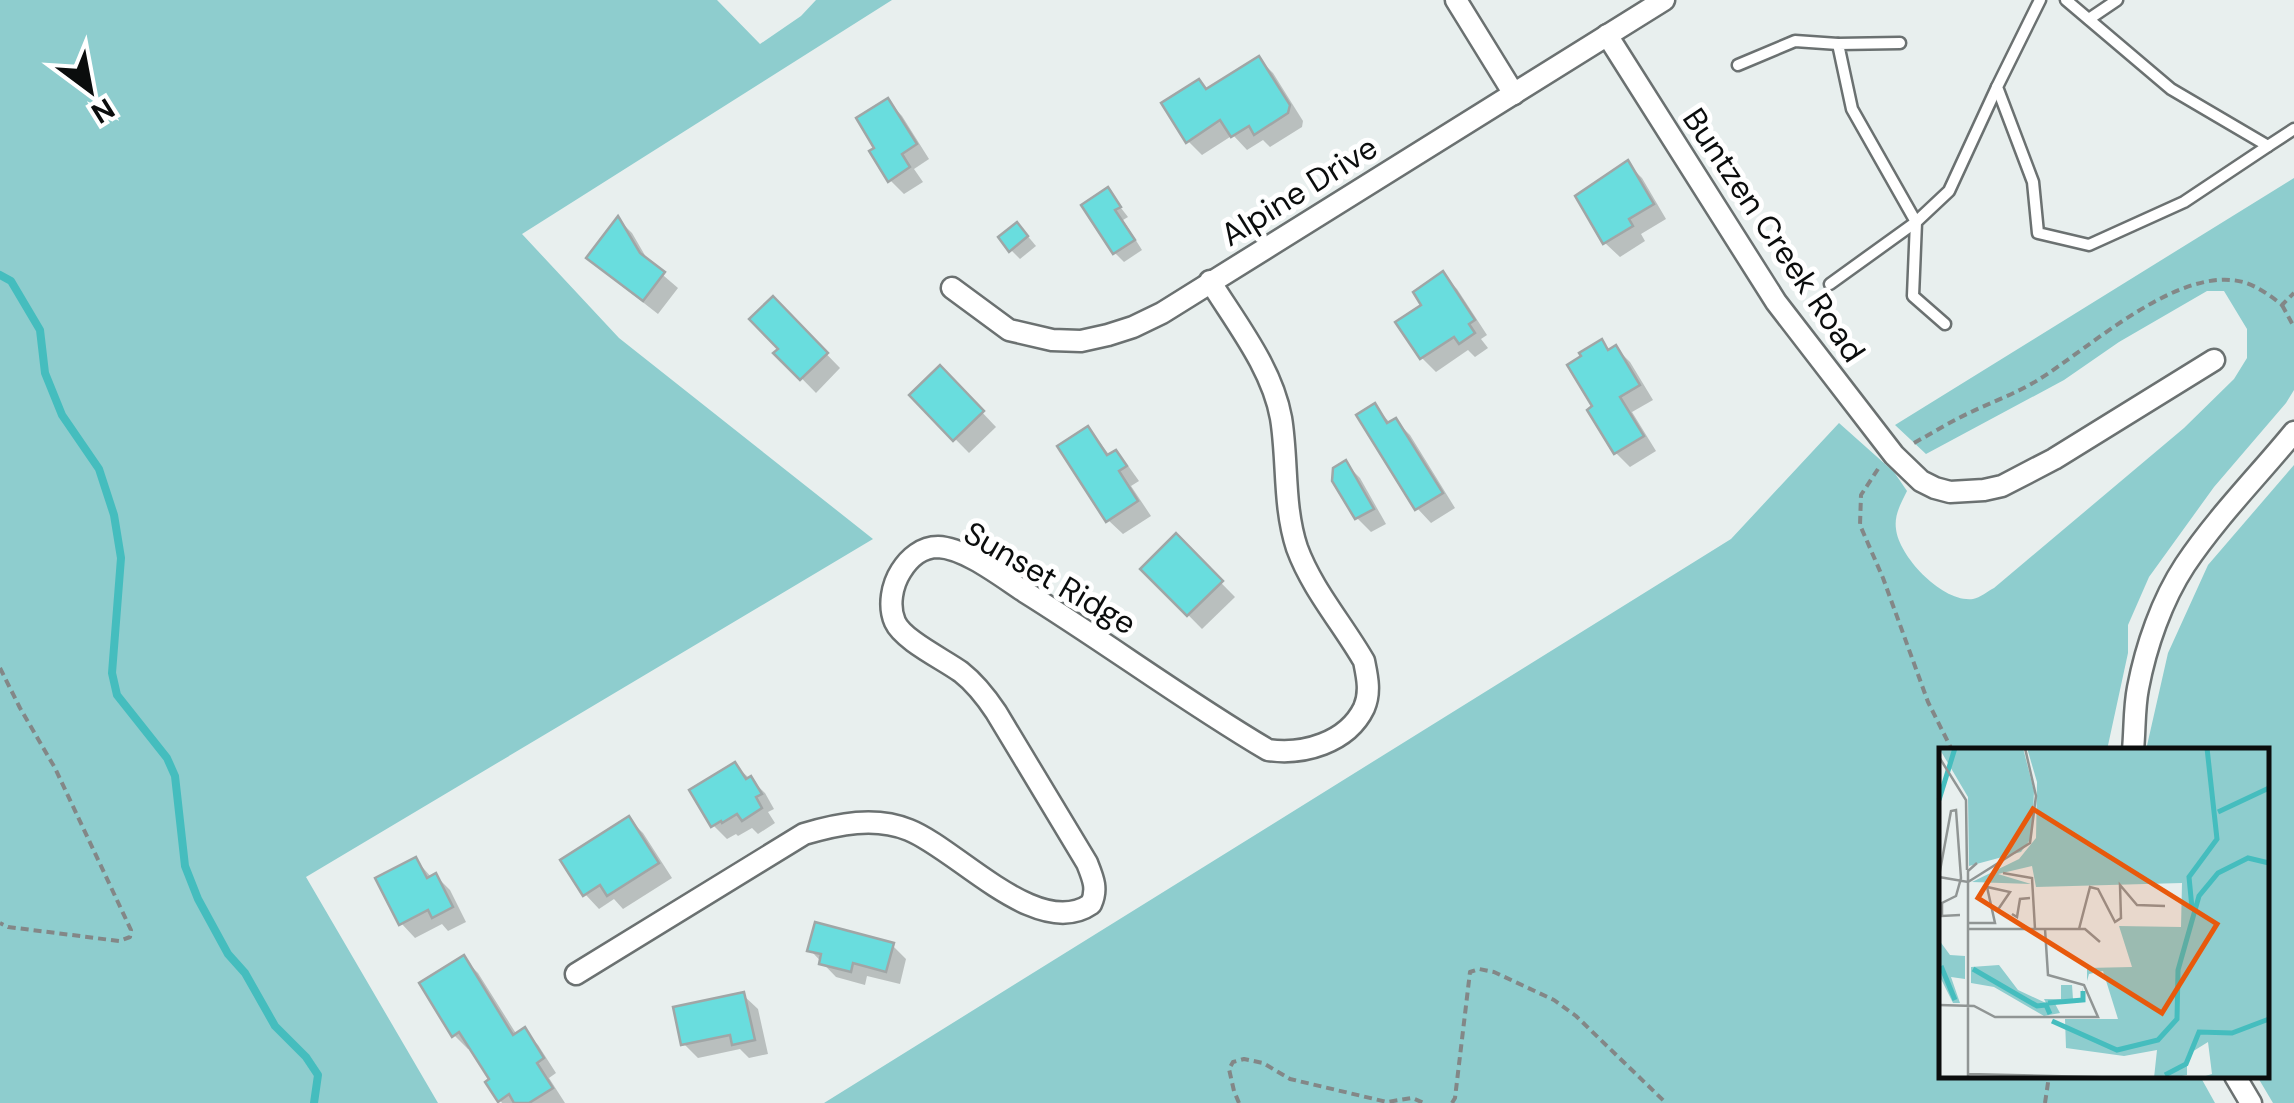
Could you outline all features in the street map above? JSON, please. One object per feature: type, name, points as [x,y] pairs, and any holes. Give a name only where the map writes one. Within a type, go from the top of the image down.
[{"type":"street","points":[[1456,0],[1514,94]]},
{"type":"street","name":"Alpine Drive","points":[[952,288],[1009,330],[1052,340],[1082,341],[1133,327],[1162,313],[1664,0]]},
{"type":"street","name":"Buntzen Creek Road","points":[[1607,35],[1776,302],[1894,455],[1921,481],[1950,492],[2002,486],[2054,459],[2214,360]]},
{"type":"street","name":"Sunset Ridge","points":[[576,974],[804,834],[846,824],[881,823],[907,829],[1022,902],[1059,914],[1071,914],[1092,904],[1096,895],[1094,881],[1086,863],[996,712],[973,683],[938,655],[910,640],[893,618],[893,590],[900,573],[910,558],[933,546],[950,549],[982,565],[1268,750],[1288,753],[1314,748],[1337,737],[1353,723],[1368,695],[1364,661],[1304,564],[1295,542],[1275,395],[1210,281]]},
{"type":"street","points":[[2133,748],[2138,690],[2170,591],[2207,534],[2294,432]]},
{"type":"street","points":[[2236,1078],[2251,1103]]},
{"type":"lane","points":[[1830,284],[1916,222],[1949,191],[2040,0]]},
{"type":"lane","points":[[2066,0],[2171,89],[2268,146]]},
{"type":"lane","points":[[2089,19],[2117,0]]},
{"type":"lane","points":[[1738,65],[1795,42],[1900,43]]},
{"type":"lane","points":[[1838,44],[1852,110],[1916,222],[1912,296],[1945,324]]},
{"type":"lane","points":[[1997,87],[2032,182],[2038,233],[2089,245],[2184,202],[2294,128]]},
{"type":"path","points":[[2282,305],[2294,327]]},
{"type":"path","points":[[0,668],[55,768],[131,930],[130,937],[119,941],[0,923]]},
{"type":"path","points":[[1452,1103],[1470,972],[1479,969],[1554,1000],[1576,1016],[1666,1103]]},
{"type":"path","points":[[1239,1103],[1229,1069],[1233,1062],[1244,1059],[1290,1078],[1387,1102],[1412,1098],[1424,1103]]},
{"type":"path","points":[[2045,1103],[2049,1078]]},
{"type":"shaded area","points":[[0,0],[717,0],[760,44],[801,16],[816,0],[892,0],[522,234],[619,338],[873,539],[306,877],[438,1103],[0,1103]]},
{"type":"shaded area","points":[[2294,178],[2294,390],[2214,487],[2149,577],[2128,625],[2128,653],[2107,748],[1939,748],[1939,1078],[2201,1078],[2215,1103],[824,1103],[1731,539],[1839,423],[1894,472],[1907,491],[1897,514],[1896,529],[1914,565],[1949,594],[1976,598],[1994,588],[2184,428],[2234,379],[2247,358],[2247,329],[2224,291],[2207,291],[2119,342],[2064,380],[1926,454],[1895,425]]},
{"type":"shaded area","points":[[2294,465],[2294,1103],[2273,1103],[2258,1078],[2269,1078],[2269,748],[2146,748],[2168,653],[2208,565]]},
{"type":"building","points":[[1259,56],[1290,105],[1288,113],[1254,135],[1249,126],[1231,137],[1220,120],[1186,143],[1161,103],[1199,79],[1206,89]]},
{"type":"building","points":[[888,98],[917,144],[902,154],[910,167],[888,182],[869,151],[874,148],[856,118]]},
{"type":"building","points":[[1628,160],[1654,204],[1629,219],[1633,226],[1603,244],[1575,196]]},
{"type":"building","points":[[1108,187],[1121,207],[1115,210],[1135,240],[1113,254],[1081,205]]},
{"type":"building","points":[[618,216],[640,253],[665,272],[643,301],[586,258]]},
{"type":"building","points":[[1017,222],[1028,236],[1009,252],[998,237]]},
{"type":"building","points":[[1443,271],[1475,320],[1469,324],[1475,333],[1459,344],[1454,337],[1420,359],[1395,322],[1421,305],[1413,292]]},
{"type":"building","points":[[773,296],[828,353],[800,380],[773,353],[778,349],[749,319]]},
{"type":"building","points":[[1602,339],[1608,350],[1616,345],[1640,385],[1620,397],[1644,436],[1614,454],[1587,410],[1592,406],[1567,365]]},
{"type":"building","points":[[940,365],[984,411],[953,441],[909,395]]},
{"type":"building","points":[[1375,403],[1387,423],[1396,418],[1443,493],[1415,510],[1356,415]]},
{"type":"building","points":[[1088,426],[1107,455],[1116,450],[1127,466],[1119,471],[1138,501],[1106,522],[1057,446]]},
{"type":"building","points":[[1346,460],[1374,509],[1355,519],[1332,481],[1333,468]]},
{"type":"building","points":[[1176,533],[1223,581],[1187,616],[1140,569]]},
{"type":"building","points":[[735,762],[746,779],[751,776],[762,794],[756,797],[762,808],[742,821],[737,814],[711,827],[689,790]]},
{"type":"building","points":[[629,816],[659,863],[607,896],[600,885],[583,896],[560,860]]},
{"type":"building","points":[[416,857],[427,878],[436,873],[453,907],[432,918],[428,910],[399,925],[375,878]]},
{"type":"building","points":[[815,922],[894,943],[886,972],[853,963],[851,972],[819,964],[821,954],[807,951]]},
{"type":"building","points":[[464,955],[513,1035],[525,1027],[544,1058],[537,1063],[553,1088],[529,1103],[514,1103],[509,1094],[498,1102],[485,1082],[489,1079],[459,1032],[452,1037],[419,983]]},
{"type":"building","points":[[744,992],[755,1040],[732,1045],[730,1035],[681,1045],[673,1007]]},
{"type":"waterway","points":[[0,275],[11,281],[40,330],[45,373],[62,415],[99,469],[114,515],[121,558],[112,673],[117,695],[167,758],[175,776],[185,866],[198,899],[275,1026],[318,1075],[314,1103]]}]
